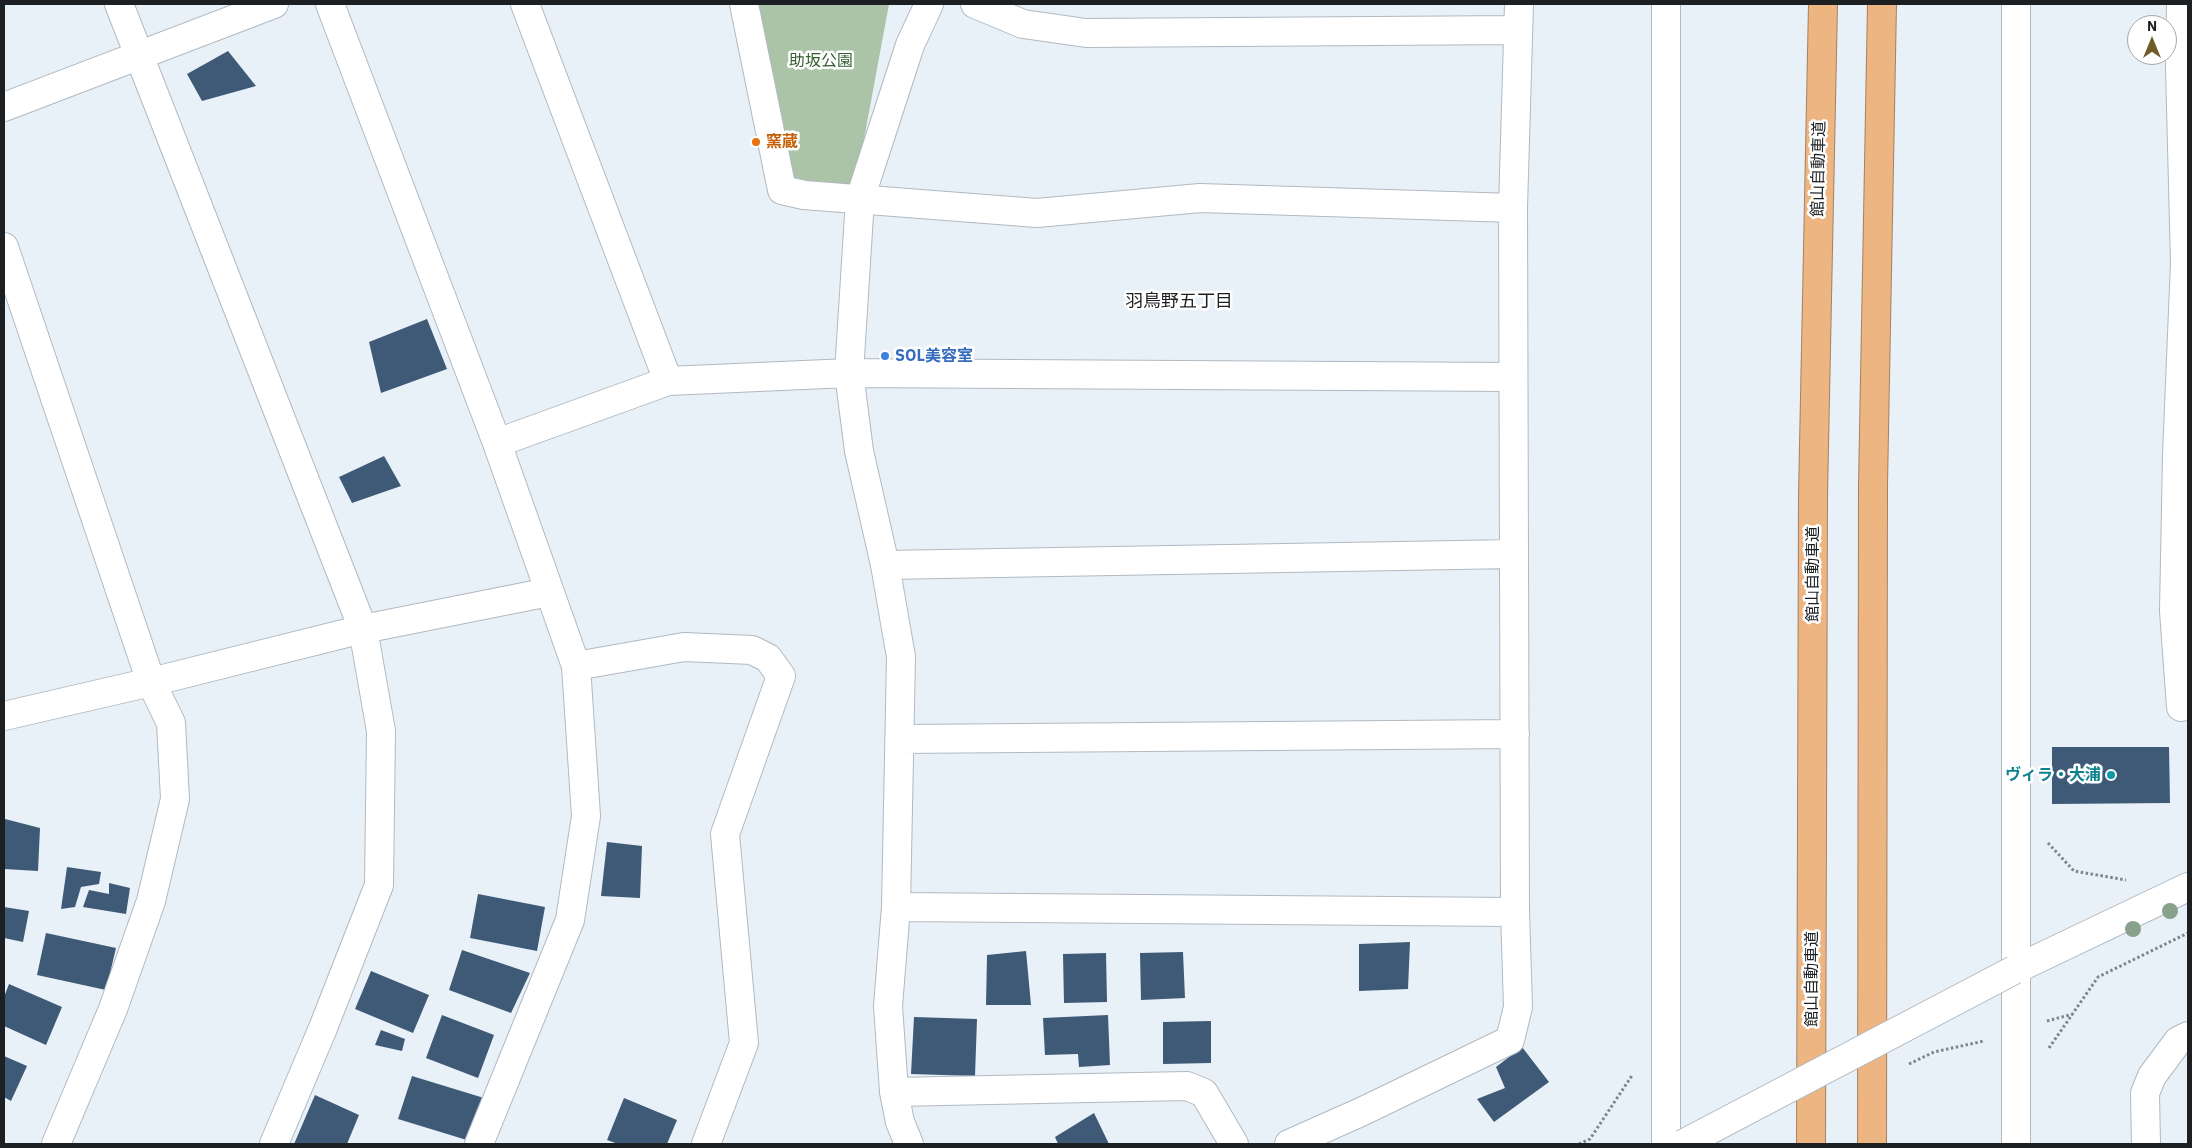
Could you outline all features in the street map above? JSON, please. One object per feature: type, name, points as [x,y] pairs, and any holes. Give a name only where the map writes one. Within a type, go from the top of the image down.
[{"type":"highway","name":"館山自動車道","points":[[1811,1144],[1813,505],[1823,4]]},
{"type":"highway","points":[[1872,1144],[1873,485],[1882,4]]},
{"type":"street","points":[[119,4],[363,629],[381,731],[379,886],[324,1028],[274,1144]]},
{"type":"street","points":[[4,106],[137,54],[274,4]]},
{"type":"street","points":[[330,4],[497,443],[576,666],[586,816],[570,920],[479,1144]]},
{"type":"street","points":[[525,4],[668,381]]},
{"type":"street","points":[[744,4],[782,190],[804,195],[1037,213],[1200,198],[1513,208]]},
{"type":"street","points":[[909,1144],[900,1122],[894,1092],[888,1006],[896,907],[901,657],[885,565],[859,451],[849,373],[860,199],[910,45],[929,4]]},
{"type":"street","points":[[975,4],[1023,24],[1086,33],[1518,30]]},
{"type":"street","points":[[1288,1144],[1362,1112],[1510,1040],[1518,1007],[1515,912],[1513,208],[1518,4]]},
{"type":"street","points":[[1666,4],[1666,1144]]},
{"type":"street","points":[[2016,4],[2014,970],[2016,1144]]},
{"type":"street","points":[[2181,4],[2184,68],[2186,263],[2182,454],[2174,611],[2181,707],[2188,706]]},
{"type":"street","points":[[4,247],[152,682],[171,723],[175,799],[150,901],[113,1008],[56,1144]]},
{"type":"street","points":[[497,443],[668,381],[849,373],[1513,377]]},
{"type":"street","points":[[885,565],[1514,554]]},
{"type":"street","points":[[4,716],[152,682],[363,629],[549,592]]},
{"type":"street","points":[[576,666],[684,647],[752,650],[768,658],[781,676],[725,834],[744,1043],[706,1144]]},
{"type":"street","points":[[900,739],[1515,734]]},
{"type":"street","points":[[1683,1144],[2014,970],[2188,887]]},
{"type":"street","points":[[896,907],[1515,912]]},
{"type":"street","points":[[2146,1144],[2145,1093],[2152,1076],[2178,1041],[2188,1036]]},
{"type":"street","points":[[894,1092],[1187,1086],[1204,1093],[1234,1144]]},
{"type":"path","points":[[2041,836],[2074,870],[2132,881]]},
{"type":"path","points":[[2045,1054],[2098,977],[2188,933]]},
{"type":"path","points":[[1590,1139],[1591,1144]]},
{"type":"green space","name":"助坂公園","points":[[752,4],[889,4],[854,193],[788,185]]},
{"type":"building","points":[[228,51],[256,86],[202,101],[187,74]]},
{"type":"building","points":[[427,319],[447,369],[381,393],[369,342]]},
{"type":"building","points":[[384,456],[401,486],[352,503],[339,477]]},
{"type":"building","name":"ヴィラ・大浦","points":[[2052,747],[2169,747],[2170,803],[2052,804]]},
{"type":"building","points":[[5,819],[40,828],[38,871],[4,869]]},
{"type":"building","points":[[607,842],[642,846],[640,898],[601,896]]},
{"type":"building","points":[[67,867],[101,872],[99,884],[81,887],[75,907],[61,909]]},
{"type":"building","points":[[109,883],[130,888],[126,914],[83,907],[89,890],[109,894]]},
{"type":"building","points":[[478,894],[545,907],[537,951],[470,938]]},
{"type":"building","points":[[4,907],[29,911],[23,942],[4,938]]},
{"type":"building","points":[[46,933],[116,948],[106,990],[37,975]]},
{"type":"building","points":[[1410,942],[1408,989],[1359,991],[1359,944]]},
{"type":"building","points":[[462,950],[530,973],[511,1013],[449,990]]},
{"type":"building","points":[[1026,951],[1031,1005],[986,1005],[987,955]]},
{"type":"building","points":[[1183,952],[1185,998],[1141,1000],[1140,953]]},
{"type":"building","points":[[1106,953],[1107,1002],[1064,1003],[1063,954]]},
{"type":"building","points":[[371,971],[429,995],[413,1033],[355,1009]]},
{"type":"building","points":[[9,984],[62,1007],[46,1045],[4,1026],[4,997]]},
{"type":"building","points":[[442,1015],[494,1035],[478,1078],[426,1058]]},
{"type":"building","points":[[1108,1015],[1110,1065],[1079,1067],[1078,1054],[1045,1055],[1043,1018]]},
{"type":"building","points":[[914,1017],[977,1019],[975,1076],[911,1074]]},
{"type":"building","points":[[1211,1021],[1211,1063],[1163,1064],[1163,1022]]},
{"type":"building","points":[[381,1030],[405,1039],[402,1051],[375,1045]]},
{"type":"building","points":[[1522,1047],[1549,1082],[1494,1122],[1477,1099],[1505,1088],[1496,1067]]},
{"type":"building","points":[[4,1056],[27,1066],[11,1101],[4,1097]]},
{"type":"building","points":[[412,1076],[484,1098],[470,1141],[398,1119]]},
{"type":"building","points":[[315,1095],[359,1115],[347,1144],[294,1144]]},
{"type":"building","points":[[624,1098],[677,1120],[667,1144],[618,1144],[607,1140]]},
{"type":"building","points":[[1094,1113],[1109,1144],[1058,1144],[1055,1137]]},
{"type":"place","name":"窯蔵","points":[[756,142]]},
{"type":"place","name":"SOL美容室","points":[[885,356]]},
{"type":"place","name":"ヴィラ・大浦","points":[[2111,775]]},
{"type":"district","name":"羽鳥野五丁目","points":[[1179,302]]}]
